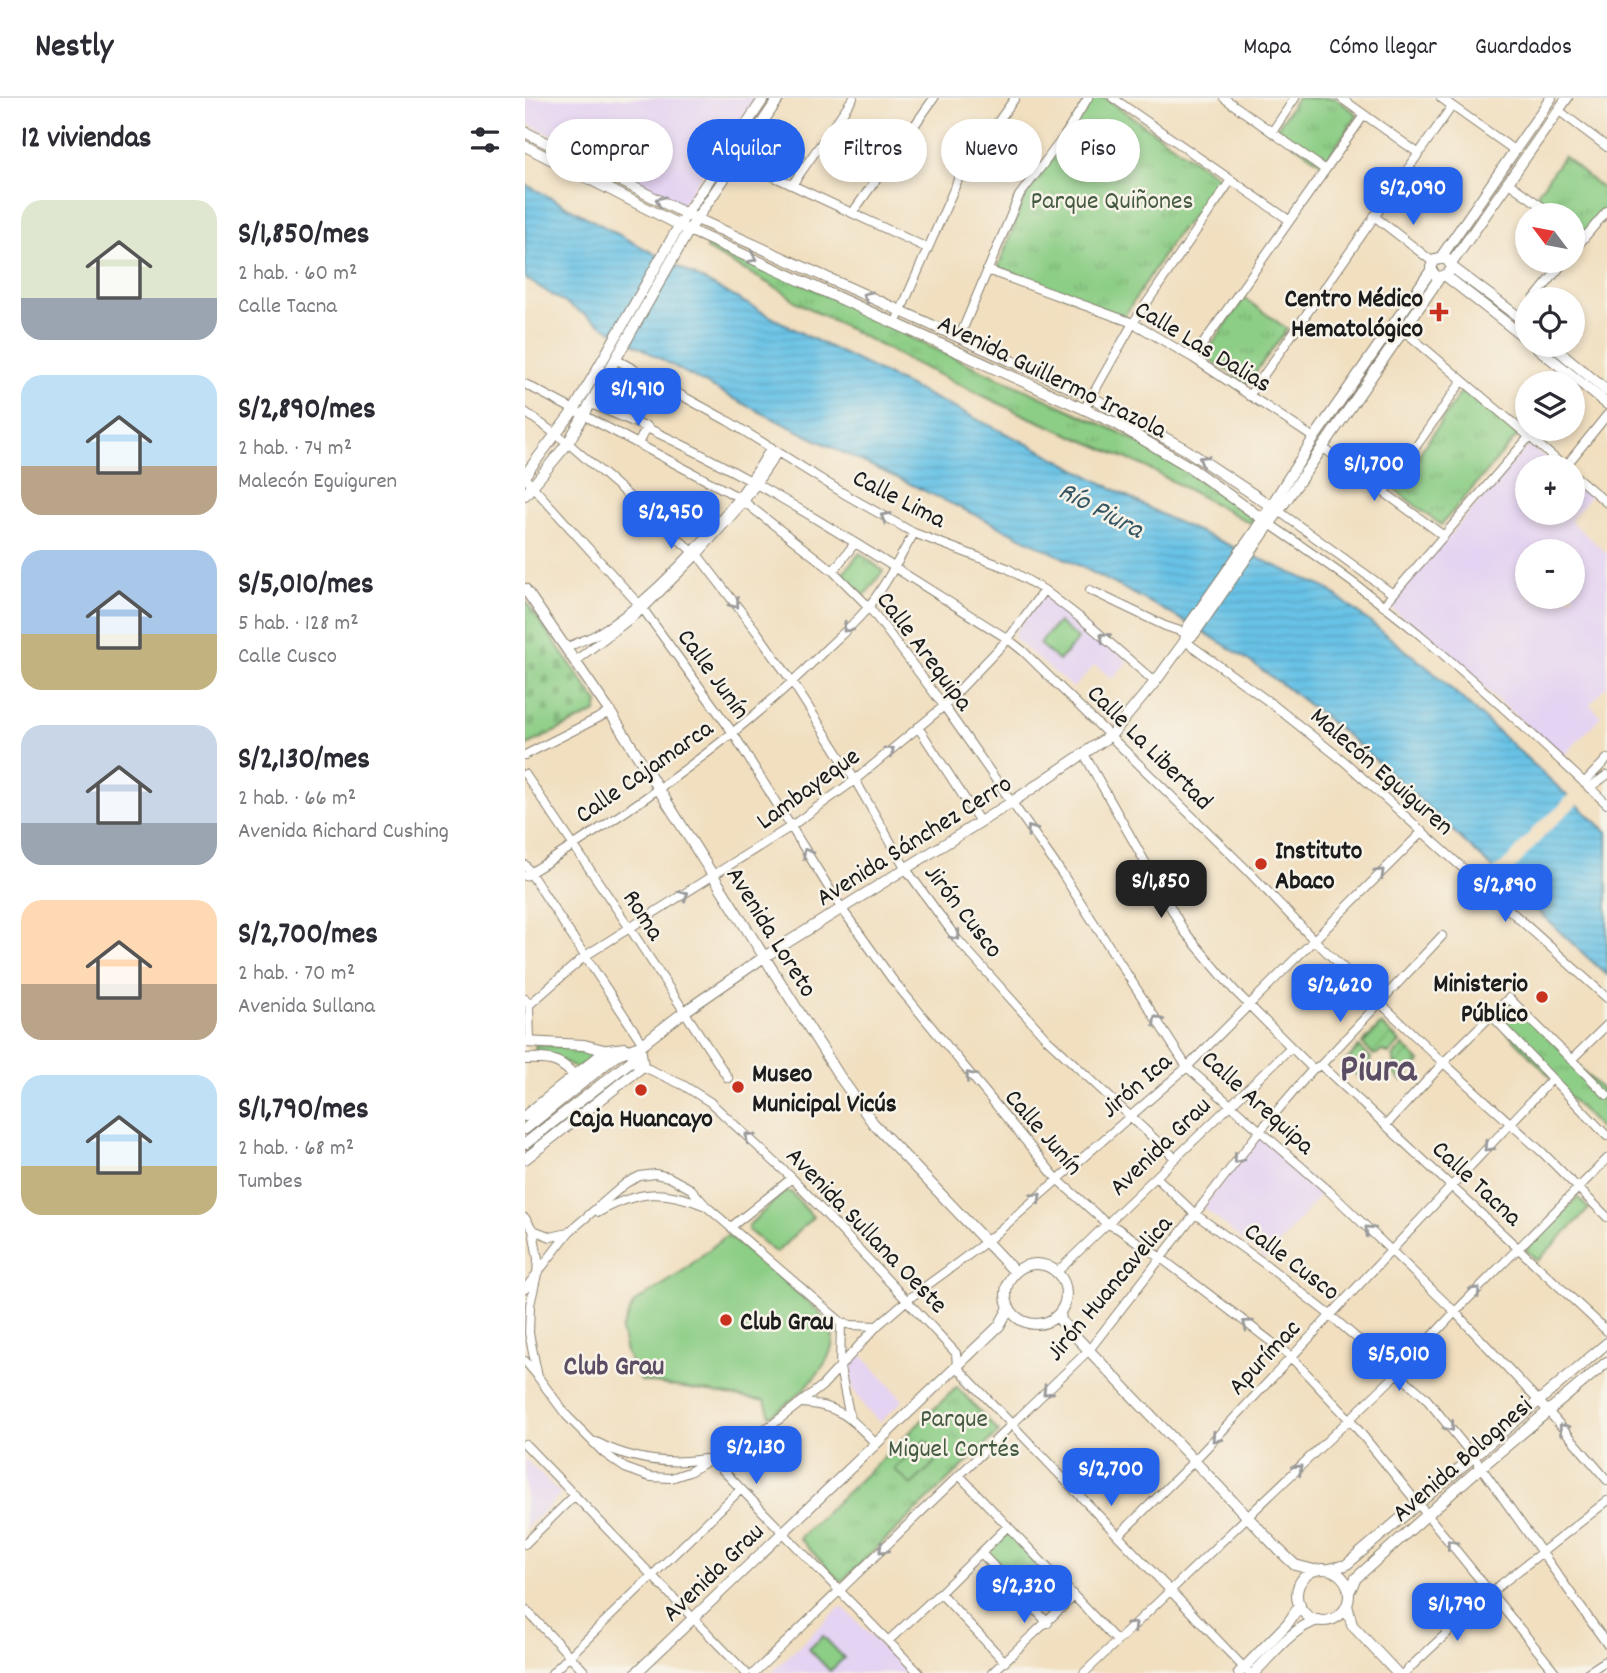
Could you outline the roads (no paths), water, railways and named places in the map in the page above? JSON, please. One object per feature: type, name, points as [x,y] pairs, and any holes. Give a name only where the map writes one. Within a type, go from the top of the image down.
[{"type":"main road","points":[[685,227],[686,214],[764,98]]},
{"type":"main road","points":[[764,119],[779,98]]},
{"type":"main road","points":[[1267,522],[1270,506],[1356,378],[1479,222],[1567,98]]},
{"type":"main road","points":[[1267,522],[1280,512],[1403,330],[1442,267],[1469,216],[1545,100]]},
{"type":"main road","name":"Avenida Guillermo Irazola","points":[[525,132],[546,143]]},
{"type":"main road","name":"Avenida Guillermo Irazola","points":[[525,146],[685,227],[1085,408],[1146,439],[1267,522]]},
{"type":"main road","points":[[614,191],[618,182]]},
{"type":"main road","name":"Avenida Guillermo Irazola","points":[[621,182],[1091,397],[1153,429],[1280,512]]},
{"type":"main road","points":[[525,495],[568,443],[585,416],[673,247],[685,227],[697,219],[721,182]]},
{"type":"main road","points":[[1469,216],[1479,222]]},
{"type":"main road","points":[[1442,267],[1515,314]]},
{"type":"main road","points":[[1442,267],[1515,329]]},
{"type":"main road","points":[[525,477],[618,355]]},
{"type":"main road","points":[[1549,357],[1607,404]]},
{"type":"main road","points":[[1566,357],[1607,391]]},
{"type":"main road","points":[[1356,378],[1366,384]]},
{"type":"main road","points":[[1233,497],[1241,485]]},
{"type":"main road","name":"Avenida Sánchez Cerro","points":[[525,1116],[618,1054],[641,1045],[764,957],[1012,802],[1111,735],[1155,682],[1267,522]]},
{"type":"main road","name":"Avenida Loreto","points":[[525,589],[610,712],[840,1077],[873,1123],[1014,1272]]},
{"type":"main road","points":[[528,1042],[568,1043],[607,1050],[631,1061]]},
{"type":"main road","points":[[525,1159],[643,1066],[641,1045],[607,1050]]},
{"type":"main road","name":"Avenida Sánchez Cerro","points":[[525,1144],[631,1061],[641,1045]]},
{"type":"main road","name":"Avenida Sánchez Cerro","points":[[525,1129],[607,1050]]},
{"type":"main road","points":[[525,1059],[554,1060],[568,1068],[589,1094]]},
{"type":"main road","points":[[1041,1264],[1057,1272],[1062,1279],[1066,1296],[1057,1318],[1038,1324],[1018,1318],[1009,1308],[1005,1293],[1014,1272],[1022,1266],[1041,1264]]},
{"type":"main road","name":"Avenida Grau","points":[[636,1673],[999,1326],[1009,1308]]},
{"type":"main road","name":"Avenida Grau","points":[[999,1326],[1018,1318]]},
{"type":"main road","points":[[1057,1318],[1295,1565],[1314,1570],[1329,1569],[1343,1578],[1349,1592],[1347,1605],[1352,1625],[1397,1673]]},
{"type":"main road","name":"Avenida Bolognesi","points":[[1329,1569],[1346,1565],[1607,1343]]},
{"type":"main road","name":"Avenida Bolognesi","points":[[1349,1592],[1356,1578],[1481,1467],[1607,1362]]},
{"type":"main road","points":[[1295,1565],[1300,1584]]},
{"type":"main road","points":[[1314,1570],[1300,1584],[1298,1591],[1300,1605],[1307,1614],[1318,1620]]},
{"type":"main road","points":[[1247,1672],[1300,1605]]},
{"type":"main road","points":[[1247,1672],[1306,1623],[1329,1619],[1340,1614],[1347,1605]]},
{"type":"main road","points":[[1329,1619],[1352,1625]]},
{"type":"street","points":[[792,185],[853,98]]},
{"type":"street","points":[[853,212],[934,98]]},
{"type":"street","points":[[895,324],[960,175],[1015,98]]},
{"type":"street","points":[[959,338],[1019,196],[1063,138],[1088,98]]},
{"type":"street","points":[[1113,98],[1289,220]]},
{"type":"street","points":[[1224,98],[1324,169]]},
{"type":"street","points":[[1272,132],[1294,98]]},
{"type":"street","points":[[1341,98],[1418,153]]},
{"type":"street","points":[[1441,98],[1514,150]]},
{"type":"street","points":[[1249,397],[1452,106]]},
{"type":"street","points":[[1559,110],[1607,147]]},
{"type":"street","points":[[1192,358],[1364,115]]},
{"type":"street","points":[[1085,408],[1133,323],[1231,180]]},
{"type":"street","points":[[786,182],[927,248]]},
{"type":"street","points":[[1507,182],[1537,203]]},
{"type":"street","points":[[1585,237],[1607,211]]},
{"type":"street","points":[[1374,216],[1442,267]]},
{"type":"street","name":"Calle Las Dalias","points":[[988,270],[1133,323],[1314,438]]},
{"type":"street","points":[[1544,287],[1555,273]]},
{"type":"street","points":[[1403,330],[1515,425]]},
{"type":"street","name":"Calle Lima","points":[[618,355],[848,496],[914,533],[998,564],[1044,590],[1155,682]]},
{"type":"street","points":[[1384,492],[1462,381]]},
{"type":"street","name":"Calle Arequipa","points":[[525,384],[741,500],[833,571],[869,607],[1012,802],[1115,954],[1187,1067],[1328,1190],[1454,1312],[1538,1400],[1607,1480]]},
{"type":"street","name":"Calle La Libertad","points":[[591,404],[647,426],[755,482],[1008,639],[1111,735],[1313,939],[1607,1217]]},
{"type":"street","name":"Jirón Cusco","points":[[525,412],[568,443],[694,553],[757,632],[793,683],[855,780],[906,869],[957,939],[1046,1038],[1175,1158]]},
{"type":"street","points":[[1575,455],[1607,415]]},
{"type":"street","points":[[638,444],[647,426]]},
{"type":"street","points":[[1383,606],[1526,441]]},
{"type":"street","points":[[1534,441],[1551,455]]},
{"type":"street","points":[[1322,447],[1444,536]]},
{"type":"street","points":[[575,661],[641,606],[694,553],[741,500],[775,450]]},
{"type":"street","name":"Calle Junín","points":[[525,477],[641,606],[733,733],[842,909],[900,989],[1057,1179],[1107,1224],[1161,1258],[1290,1356],[1350,1420],[1556,1673]]},
{"type":"street","points":[[1585,484],[1607,503]]},
{"type":"street","name":"Avenida Guillermo Irazola","points":[[1280,512],[1393,594]]},
{"type":"street","name":"Avenida Guillermo Irazola","points":[[1267,522],[1383,606],[1466,674],[1607,804]]},
{"type":"street","name":"Calle Cajamarca","points":[[527,872],[659,788],[733,733],[793,683],[869,607],[914,533]]},
{"type":"street","points":[[833,571],[855,543]]},
{"type":"street","name":"Lambayeque","points":[[527,1002],[585,956],[714,877],[855,780],[944,706],[1008,639],[1044,590]]},
{"type":"street","name":"Malecón Eguiguren","points":[[1090,590],[1165,626],[1188,634],[1345,762],[1607,998]]},
{"type":"street","points":[[566,648],[599,633],[641,606]]},
{"type":"street","points":[[525,755],[610,712]]},
{"type":"street","points":[[918,727],[980,822]]},
{"type":"street","name":"Calle Tacna","points":[[1084,754],[1184,931],[1248,1004],[1290,1048],[1386,1125],[1607,1331]]},
{"type":"street","points":[[1587,785],[1607,759]]},
{"type":"street","name":"Roma","points":[[525,774],[728,1077]]},
{"type":"street","points":[[1587,785],[1607,775]]},
{"type":"street","name":"Jirón Ica","points":[[525,1361],[587,1437],[625,1468],[650,1477],[671,1478],[689,1472],[743,1443],[802,1403],[840,1368],[877,1326],[907,1300],[986,1242],[1187,1067],[1423,831]]},
{"type":"street","points":[[527,872],[585,956],[641,1045]]},
{"type":"street","name":"Jirón Huancavelica","points":[[754,1673],[1089,1350],[1259,1132],[1442,936]]},
{"type":"street","points":[[1386,1125],[1443,1063],[1509,998],[1607,1096]]},
{"type":"street","points":[[527,1002],[528,1042]]},
{"type":"street","points":[[1490,1015],[1607,1136]]},
{"type":"street","points":[[1571,1060],[1607,1025]]},
{"type":"street","name":"Avenida Grau","points":[[1057,1272],[1290,1048]]},
{"type":"street","name":"Avenida Sullana Oeste","points":[[631,1061],[683,1085],[710,1102],[792,1178],[956,1353],[957,1367],[1247,1672]]},
{"type":"street","name":"Apurímac","points":[[1118,1536],[1194,1461],[1552,1079]]},
{"type":"street","points":[[1084,1673],[1398,1373],[1454,1312],[1607,1159]]},
{"type":"street","points":[[525,1289],[569,1232],[627,1183],[640,1176],[655,1174],[669,1177],[691,1189],[706,1206],[841,1322],[877,1326]]},
{"type":"street","name":"Calle Cusco","points":[[1156,1177],[1195,1214],[1330,1315],[1425,1397],[1473,1456],[1607,1644]]},
{"type":"street","points":[[731,1227],[792,1178]]},
{"type":"street","points":[[533,1230],[551,1237],[569,1232],[598,1212],[636,1196],[658,1192],[706,1206]]},
{"type":"street","points":[[525,1218],[533,1230],[538,1259],[530,1305],[529,1333],[538,1377]]},
{"type":"street","points":[[841,1322],[840,1368],[850,1418]]},
{"type":"street","points":[[802,1403],[827,1406],[850,1418],[876,1444]]},
{"type":"street","points":[[587,1437],[634,1457],[685,1462],[711,1458],[919,1673]]},
{"type":"street","points":[[525,1444],[746,1673]]},
{"type":"street","points":[[960,1476],[1117,1641]]},
{"type":"street","points":[[552,1673],[740,1490]]},
{"type":"street","points":[[525,1544],[575,1495]]},
{"type":"street","points":[[1404,1673],[1490,1593],[1607,1502]]},
{"type":"street","points":[[888,1640],[1008,1526]]},
{"type":"street","points":[[981,1553],[1048,1623]]},
{"type":"street","points":[[940,1593],[1005,1662]]},
{"type":"street","points":[[992,1673],[1073,1597]]},
{"type":"street","points":[[525,1609],[586,1673]]},
{"type":"street","points":[[1587,1673],[1607,1660]]},
{"type":"water","name":"Río Piura","points":[[525,184],[803,334],[1044,452],[1168,518],[1328,589],[1432,671],[1607,832],[1607,975],[1375,759],[1276,680],[1223,644],[1080,566],[745,405],[634,344],[525,278]]},
{"type":"place","name":"Centro Médico Hematológico","points":[[1439,312]]},
{"type":"place","name":"Instituto Abaco","points":[[1261,864]]},
{"type":"place","name":"Ministerio Público","points":[[1542,997]]},
{"type":"place","name":"Museo Municipal Vicús","points":[[738,1087]]},
{"type":"place","name":"Caja Huancayo","points":[[641,1090]]},
{"type":"place","name":"Club Grau","points":[[726,1320]]},
{"type":"district","name":"Piura","points":[[1378,1066]]},
{"type":"district","name":"Club Grau","points":[[614,1364]]},
{"type":"park label","name":"Parque Quiñones","points":[[1112,199]]},
{"type":"park label","name":"Parque Miguel Cortés","points":[[954,1432]]}]
